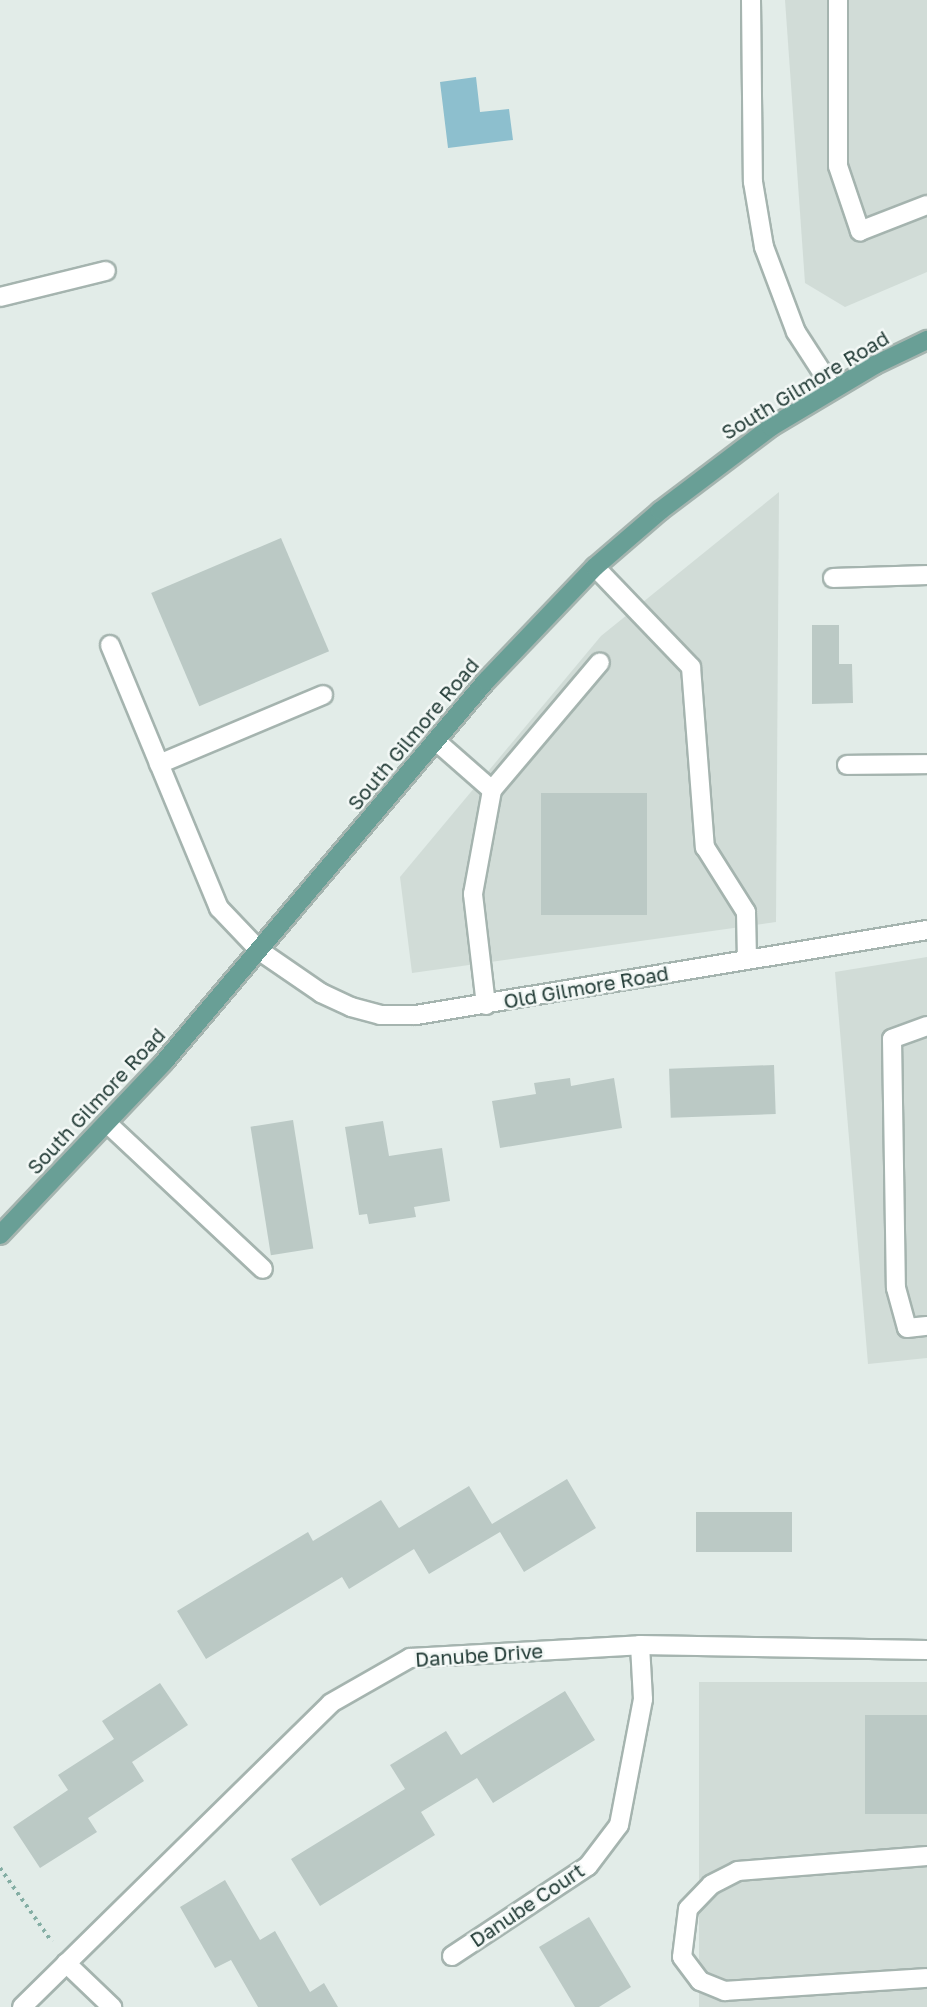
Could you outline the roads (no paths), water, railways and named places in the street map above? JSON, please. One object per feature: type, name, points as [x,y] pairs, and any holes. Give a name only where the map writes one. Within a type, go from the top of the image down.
[{"type":"main road","name":"South Gilmore Road","points":[[0,1235],[108,1124],[260,951],[486,681],[595,567],[716,467],[833,389],[927,339]]},
{"type":"street","points":[[751,0],[753,182],[764,247],[796,332],[833,389]]},
{"type":"street","points":[[838,0],[838,166],[860,231],[927,205]]},
{"type":"street","points":[[0,297],[106,271]]},
{"type":"street","points":[[595,567],[691,667],[705,848],[746,912],[747,959]]},
{"type":"street","points":[[833,578],[927,575]]},
{"type":"street","name":"Old Gilmore Road","points":[[110,645],[219,908],[260,951],[321,993],[381,1015],[416,1015],[486,1005],[927,930]]},
{"type":"street","points":[[486,1005],[473,894],[492,790],[600,662]]},
{"type":"street","points":[[159,764],[323,694]]},
{"type":"street","points":[[436,741],[492,790]]},
{"type":"street","points":[[847,765],[927,764]]},
{"type":"street","points":[[927,1026],[892,1039],[896,1288],[907,1328],[927,1326]]},
{"type":"street","points":[[108,1124],[263,1269]]},
{"type":"street","name":"Danube Drive","points":[[22,2007],[331,1703],[410,1658],[640,1645],[927,1650]]},
{"type":"street","name":"Danube Court","points":[[452,1956],[588,1866],[619,1825],[643,1699],[640,1645]]},
{"type":"street","points":[[927,1856],[738,1871],[711,1885],[688,1909],[682,1957],[700,1981],[725,1991],[927,1978]]},
{"type":"street","points":[[66,1963],[112,2007]]},
{"type":"water","points":[[476,77],[480,112],[509,109],[513,140],[448,148],[440,82]]}]
